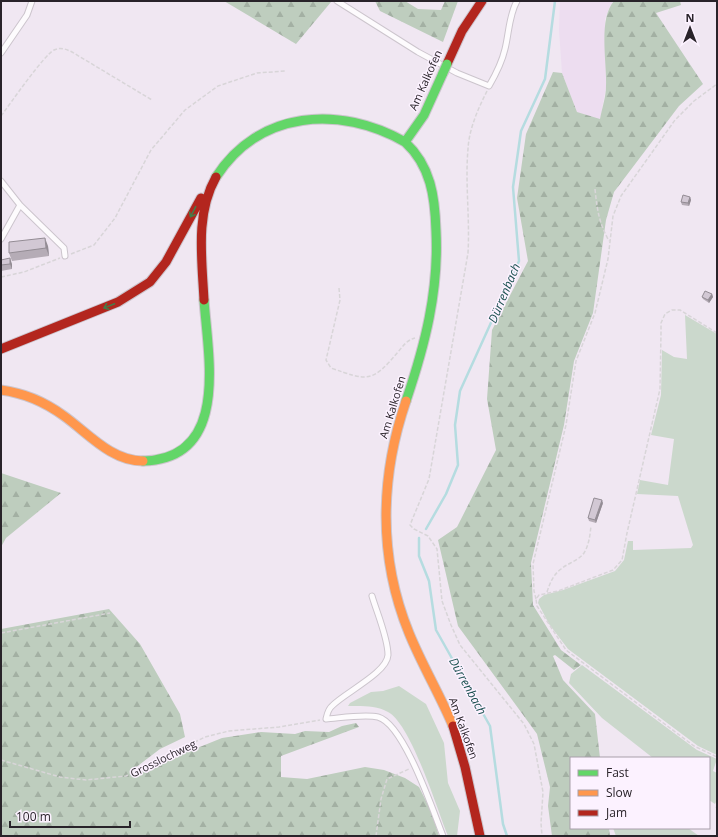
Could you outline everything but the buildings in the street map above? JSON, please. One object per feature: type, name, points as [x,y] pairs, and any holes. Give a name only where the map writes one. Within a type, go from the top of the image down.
[{"type":"main road","name":"Am Kalkofen","points":[[480,836],[466,768],[453,727],[418,654],[401,614],[391,579],[386,540],[386,490],[390,458],[405,402],[426,336],[435,294],[437,253],[434,197],[430,179],[423,165],[411,146],[405,142],[424,115],[454,46],[470,17],[482,1]]},
{"type":"main road","points":[[1,349],[118,302],[150,282],[166,262],[196,207],[225,162],[253,137],[277,125],[301,120],[334,121],[370,126],[387,131],[405,142]]},
{"type":"main road","points":[[1,390],[32,398],[50,408],[70,421],[100,446],[118,456],[138,460],[152,460],[169,457],[192,441],[205,417],[209,388],[201,235],[204,206],[214,179]]},
{"type":"lane","points":[[1,53],[27,16],[32,1]]},
{"type":"lane","points":[[337,1],[418,52],[457,73],[490,86],[503,56],[510,21],[518,1]]},
{"type":"lane","points":[[1,181],[20,205],[64,248],[65,256]]},
{"type":"lane","points":[[1,239],[20,205]]},
{"type":"lane","points":[[372,596],[388,657],[384,666],[376,673],[330,707],[326,719],[377,717],[387,721],[398,733],[443,836]]},
{"type":"path","points":[[1,116],[44,59],[53,50],[59,48],[72,52],[152,100]]},
{"type":"path","points":[[1,277],[24,272],[94,245],[115,218],[151,150],[184,110],[218,86],[256,73],[286,71]]},
{"type":"path","points":[[717,84],[694,100],[675,120],[621,196],[614,216],[609,241],[608,258],[595,313],[576,361],[566,425],[533,564],[534,591],[537,606],[566,650],[694,746],[717,757]]},
{"type":"path","points":[[490,86],[476,115],[468,148],[467,183],[470,224],[468,253],[438,431],[429,479],[410,525],[414,529],[428,536],[437,549],[442,601],[460,645],[524,724],[534,744],[543,792],[541,823],[542,836]]},
{"type":"path","points":[[595,189],[597,212],[609,241]]},
{"type":"path","points":[[339,288],[340,300],[338,312],[326,360],[331,368],[358,378],[371,376],[386,366],[409,340],[420,336],[426,336]]},
{"type":"path","points":[[536,599],[539,595],[547,592],[558,591],[613,570],[622,560],[660,389],[661,328],[665,314],[672,310],[680,310],[717,333]]},
{"type":"path","points":[[547,592],[551,579],[560,569],[575,561],[584,553],[591,526]]},
{"type":"path","points":[[1,633],[110,613]]},
{"type":"path","name":"Grosslochweg","points":[[1,760],[67,778],[86,780],[126,776],[156,762],[181,747],[223,732],[279,727],[304,721],[326,719]]},
{"type":"path","points":[[376,836],[381,799],[387,779],[414,767]]},
{"type":"shaded area","points":[[560,1],[614,1],[610,6],[605,19],[606,87],[600,120],[577,112],[562,73],[559,30]]},
{"type":"shaded area","points":[[685,315],[717,334],[717,755],[698,746],[568,649],[549,624],[538,603],[539,599],[544,595],[563,590],[615,571],[624,560],[628,541],[633,541],[633,550],[691,548],[693,545],[678,496],[637,494],[640,480],[668,485],[674,439],[651,435],[661,395],[662,350],[674,357],[687,359]]},
{"type":"shaded area","points":[[582,665],[697,750],[717,759],[713,771],[717,773],[717,800],[715,804],[710,801],[710,757],[652,757],[602,718],[569,683],[571,674]]},
{"type":"shaded area","points":[[399,686],[426,704],[444,743],[448,783],[460,811],[457,836],[448,836],[414,749],[397,720],[388,712],[379,708],[368,706],[348,706],[350,703],[371,692],[383,691]]},
{"type":"shaded area","points":[[613,829],[689,829],[699,836],[616,836]]},
{"type":"green space","points":[[224,1],[328,1],[331,2],[296,44]]},
{"type":"green space","points":[[375,1],[405,1],[418,9],[441,10],[445,1],[458,1],[443,42],[380,11]]},
{"type":"green space","points":[[614,1],[680,1],[681,5],[656,13],[703,84],[679,106],[614,192],[606,220],[593,313],[574,361],[564,425],[531,563],[533,605],[561,650],[581,665],[574,670],[555,655],[553,656],[563,680],[595,714],[600,757],[570,757],[570,829],[609,829],[610,836],[552,836],[548,806],[550,787],[537,734],[458,626],[438,540],[457,527],[496,450],[487,399],[492,330],[528,261],[517,198],[526,134],[553,72],[562,73],[577,112],[600,119],[606,90],[604,41],[606,18]]},
{"type":"green space","points":[[1,473],[61,493],[6,538],[1,547]]},
{"type":"green space","points":[[109,609],[140,644],[180,714],[185,737],[160,749],[135,768],[147,773],[165,761],[222,738],[261,732],[295,734],[305,731],[329,732],[342,726],[356,723],[359,727],[281,756],[281,777],[307,779],[365,767],[384,770],[405,778],[419,787],[432,813],[439,836],[1,836],[1,629]]},
{"type":"waterway","name":"Dürrenbach","points":[[426,529],[446,494],[458,465],[455,425],[460,391],[519,261],[513,187],[521,131],[545,79],[555,1]]},
{"type":"waterway","name":"Dürrenbach","points":[[419,538],[419,556],[429,581],[436,630],[490,726],[503,824],[507,836]]},
{"type":"traffic: fast","points":[[443,73],[447,64]]},
{"type":"traffic: fast","points":[[405,142],[424,115],[443,73]]},
{"type":"traffic: fast","points":[[216,177],[234,155],[255,138],[278,127],[302,120],[328,119],[354,122],[380,130],[405,142]]},
{"type":"traffic: fast","points":[[405,142],[421,161],[430,183],[433,194],[436,231],[433,296],[425,338],[406,401]]},
{"type":"traffic: fast","points":[[143,461],[171,456],[190,443],[202,424],[208,401],[209,375],[204,300]]},
{"type":"traffic: slow","points":[[1,390],[18,393],[42,402],[64,416],[100,445],[110,451],[131,460],[143,461]]},
{"type":"traffic: slow","points":[[406,401],[397,430],[387,488],[386,517],[392,575],[399,604],[409,633],[453,726]]},
{"type":"traffic: jam","points":[[447,64],[462,31],[482,1]]},
{"type":"traffic: jam","points":[[204,300],[201,253],[202,221],[209,191],[216,177]]},
{"type":"traffic: jam","points":[[1,349],[118,302],[150,282],[166,262],[201,198]]},
{"type":"traffic: jam","points":[[453,726],[465,767],[480,836]]}]
